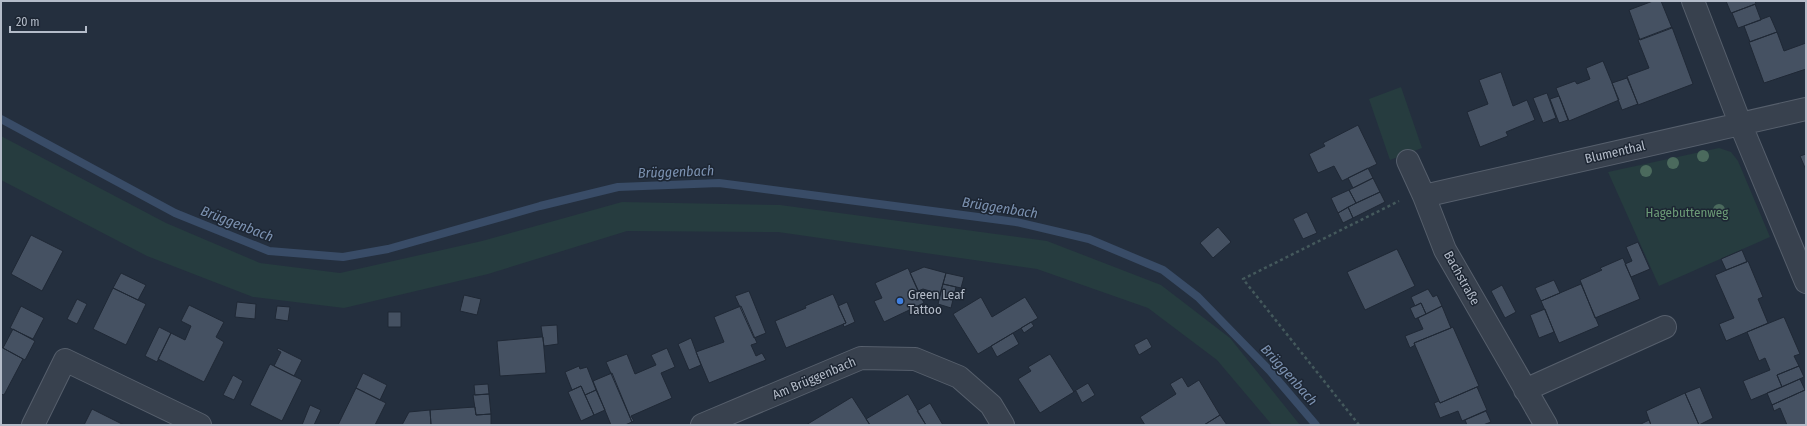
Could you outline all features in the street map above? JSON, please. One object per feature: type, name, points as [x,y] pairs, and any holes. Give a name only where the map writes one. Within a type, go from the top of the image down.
[{"type":"street","points":[[1693,1],[1740,123],[1806,282]]},
{"type":"street","name":"Blumenthal","points":[[1424,196],[1806,109]]},
{"type":"street","name":"Bachstraße","points":[[1408,161],[1424,196],[1445,250],[1546,425]]},
{"type":"street","points":[[1525,390],[1665,327]]},
{"type":"street","name":"Am Brüggenbach","points":[[702,425],[861,358],[915,359],[958,377],[990,405],[1003,425]]},
{"type":"street","points":[[33,425],[65,360],[200,425]]},
{"type":"path","points":[[1359,425],[1243,279],[1403,199],[1424,196]]},
{"type":"green space","points":[[1401,87],[1422,148],[1390,160],[1369,99]]},
{"type":"green space","points":[[1,136],[166,223],[260,263],[340,273],[482,241],[622,202],[780,205],[1047,241],[1161,285],[1230,338],[1300,425],[1272,425],[1217,360],[1148,308],[1037,269],[778,232],[627,231],[488,274],[344,308],[253,297],[147,256],[1,180]]},
{"type":"green space","name":"Hagebuttenweg","points":[[1719,148],[1731,152],[1738,161],[1770,237],[1659,286],[1608,172]]},
{"type":"building","points":[[1653,1],[1661,1],[1672,28],[1640,40],[1629,10]]},
{"type":"building","points":[[1726,1],[1755,1],[1756,4],[1731,13]]},
{"type":"building","points":[[1755,4],[1761,20],[1738,28],[1732,13]]},
{"type":"building","points":[[1770,16],[1777,32],[1750,42],[1744,26]]},
{"type":"building","points":[[1672,27],[1693,84],[1638,105],[1627,76],[1649,68],[1638,40]]},
{"type":"building","points":[[1777,32],[1784,51],[1806,43],[1806,69],[1764,83],[1749,42]]},
{"type":"building","points":[[1603,61],[1619,100],[1569,121],[1556,88],[1575,81],[1577,84],[1590,79],[1586,68]]},
{"type":"building","points":[[1501,72],[1513,106],[1527,100],[1535,120],[1506,132],[1508,136],[1480,147],[1467,112],[1488,104],[1479,80]]},
{"type":"building","points":[[1627,78],[1638,104],[1622,110],[1612,83]]},
{"type":"building","points":[[1547,93],[1556,118],[1543,123],[1533,98]]},
{"type":"building","points":[[1559,96],[1568,120],[1559,123],[1550,99]]},
{"type":"building","points":[[1358,125],[1377,164],[1342,181],[1334,166],[1318,173],[1309,154],[1325,146],[1323,143]]},
{"type":"building","points":[[1806,154],[1806,170],[1800,156]]},
{"type":"building","points":[[1368,168],[1373,178],[1353,188],[1348,178]]},
{"type":"building","points":[[1373,178],[1380,192],[1356,203],[1349,190]]},
{"type":"building","points":[[1349,190],[1356,203],[1338,213],[1331,198]]},
{"type":"building","points":[[1380,192],[1385,202],[1353,218],[1348,207]]},
{"type":"building","points":[[1348,207],[1353,218],[1343,223],[1338,213]]},
{"type":"building","points":[[1307,212],[1317,233],[1303,239],[1293,219]]},
{"type":"building","points":[[1218,227],[1231,242],[1213,258],[1200,243]]},
{"type":"building","points":[[31,235],[63,251],[42,291],[11,274]]},
{"type":"building","points":[[1638,242],[1650,269],[1631,277],[1625,264],[1632,261],[1626,247]]},
{"type":"building","points":[[1397,249],[1415,286],[1365,310],[1347,272]]},
{"type":"building","points":[[1742,250],[1747,262],[1726,270],[1721,259]]},
{"type":"building","points":[[1623,258],[1640,299],[1595,318],[1580,280],[1602,270],[1600,268]]},
{"type":"building","points":[[1748,261],[1763,297],[1758,299],[1768,323],[1726,341],[1719,324],[1734,318],[1715,275]]},
{"type":"building","points":[[924,267],[946,273],[940,294],[923,289],[918,291],[910,273]]},
{"type":"building","points":[[908,268],[924,303],[884,322],[874,301],[882,298],[875,283]]},
{"type":"building","points":[[121,273],[146,285],[138,300],[113,288]]},
{"type":"building","points":[[946,273],[964,277],[961,288],[943,284]]},
{"type":"building","points":[[1554,280],[1560,293],[1541,301],[1535,288]]},
{"type":"building","points":[[943,284],[956,287],[951,308],[938,304]]},
{"type":"building","points":[[1581,284],[1599,326],[1559,343],[1541,301]]},
{"type":"building","points":[[1502,285],[1516,312],[1505,318],[1491,291]]},
{"type":"building","points":[[113,288],[146,304],[126,345],[93,329]]},
{"type":"building","points":[[1428,289],[1433,297],[1437,295],[1442,306],[1426,314],[1421,303],[1415,306],[1411,297]]},
{"type":"building","points":[[749,291],[766,333],[754,338],[735,296]]},
{"type":"building","points":[[833,294],[846,323],[786,348],[775,321],[806,308],[805,306]]},
{"type":"building","points":[[464,295],[481,299],[477,315],[460,311]]},
{"type":"building","points":[[981,297],[992,317],[1025,297],[1038,318],[978,354],[953,314]]},
{"type":"building","points":[[77,299],[87,304],[77,324],[67,319]]},
{"type":"building","points":[[237,302],[256,304],[255,319],[235,317]]},
{"type":"building","points":[[847,302],[855,322],[844,327],[843,324],[846,323],[838,306]]},
{"type":"building","points":[[1421,303],[1426,314],[1415,319],[1410,308]]},
{"type":"building","points":[[189,305],[224,322],[216,337],[224,342],[204,382],[158,359],[171,333],[185,340],[191,326],[181,321]]},
{"type":"building","points":[[21,306],[44,318],[33,339],[10,328]]},
{"type":"building","points":[[277,306],[290,307],[288,321],[275,319]]},
{"type":"building","points":[[741,306],[757,343],[751,345],[756,356],[762,353],[766,360],[709,383],[696,352],[724,342],[714,317]]},
{"type":"building","points":[[1442,306],[1451,328],[1414,343],[1415,345],[1410,348],[1405,336],[1423,329],[1418,318]]},
{"type":"building","points":[[1545,309],[1554,332],[1539,338],[1530,315]]},
{"type":"building","points":[[388,312],[401,312],[401,327],[388,327]]},
{"type":"building","points":[[1784,317],[1800,354],[1794,356],[1799,366],[1777,375],[1782,387],[1751,400],[1743,381],[1770,370],[1765,358],[1759,361],[1747,332]]},
{"type":"building","points":[[1031,322],[1034,326],[1024,333],[1021,328]]},
{"type":"building","points":[[557,325],[558,344],[544,346],[541,326]]},
{"type":"building","points":[[159,327],[171,333],[157,362],[145,356]]},
{"type":"building","points":[[1453,327],[1479,386],[1440,403],[1414,343]]},
{"type":"building","points":[[13,329],[35,341],[25,360],[3,348]]},
{"type":"building","points":[[1013,333],[1019,344],[997,357],[991,346]]},
{"type":"building","points":[[543,337],[546,373],[500,376],[497,341]]},
{"type":"building","points":[[691,338],[701,365],[689,370],[678,344]]},
{"type":"building","points":[[1147,338],[1152,347],[1139,355],[1134,345]]},
{"type":"building","points":[[1,347],[23,359],[4,395],[1,394]]},
{"type":"building","points":[[278,348],[302,360],[294,376],[274,366],[281,352],[277,350]]},
{"type":"building","points":[[667,348],[675,367],[661,373],[672,398],[631,416],[634,421],[632,422],[606,362],[627,354],[635,374],[656,365],[651,355]]},
{"type":"building","points":[[1050,354],[1074,392],[1040,413],[1018,379],[1031,371],[1028,367]]},
{"type":"building","points":[[270,364],[302,380],[282,421],[250,405]]},
{"type":"building","points":[[579,366],[580,369],[587,367],[596,390],[585,395],[581,386],[572,390],[565,372]]},
{"type":"building","points":[[1799,366],[1804,377],[1782,387],[1777,375]]},
{"type":"building","points":[[363,373],[387,385],[380,400],[356,388]]},
{"type":"building","points":[[612,373],[632,422],[625,425],[611,425],[593,381]]},
{"type":"building","points":[[233,375],[243,381],[234,400],[223,395]]},
{"type":"building","points":[[1182,377],[1188,387],[1199,380],[1220,415],[1204,425],[1145,425],[1140,417],[1176,394],[1170,384]]},
{"type":"building","points":[[1800,379],[1805,390],[1772,405],[1767,393]]},
{"type":"building","points":[[1088,383],[1095,395],[1082,403],[1076,391],[1073,392]]},
{"type":"building","points":[[488,384],[489,394],[475,395],[474,385]]},
{"type":"building","points":[[581,386],[594,415],[581,421],[568,392]]},
{"type":"building","points":[[1477,387],[1487,410],[1462,421],[1458,411],[1440,418],[1434,403],[1439,401],[1440,403]]},
{"type":"building","points":[[1700,387],[1713,418],[1699,425],[1685,393]]},
{"type":"building","points":[[356,388],[386,403],[375,425],[338,425]]},
{"type":"building","points":[[596,390],[605,410],[594,415],[585,395]]},
{"type":"building","points":[[1805,390],[1806,425],[1787,425],[1780,408],[1774,411],[1772,405]]},
{"type":"building","points":[[1685,393],[1699,425],[1651,425],[1646,411]]},
{"type":"building","points":[[489,394],[491,414],[476,415],[473,395]]},
{"type":"building","points":[[908,394],[926,425],[870,425],[866,419]]},
{"type":"building","points":[[852,397],[870,425],[806,425]]},
{"type":"building","points":[[930,403],[943,425],[926,425],[917,411]]},
{"type":"building","points":[[310,405],[321,410],[314,425],[302,425]]},
{"type":"building","points":[[475,407],[476,415],[491,414],[491,425],[431,425],[430,410]]},
{"type":"building","points":[[92,409],[124,425],[84,425]]},
{"type":"building","points":[[430,410],[431,425],[402,425],[409,412]]},
{"type":"building","points":[[1486,411],[1491,422],[1483,425],[1467,425],[1465,420]]},
{"type":"building","points":[[1220,415],[1227,425],[1204,425]]},
{"type":"building","points":[[1649,420],[1651,425],[1639,425]]},
{"type":"waterway","name":"Brüggenbach","points":[[1,119],[175,213],[269,251],[343,257],[388,249],[540,206],[618,187],[719,183],[1016,222],[1089,239],[1163,270],[1198,297],[1270,371],[1316,425]]},
{"type":"place","name":"Green Leaf Tattoo","points":[[900,301]]}]
